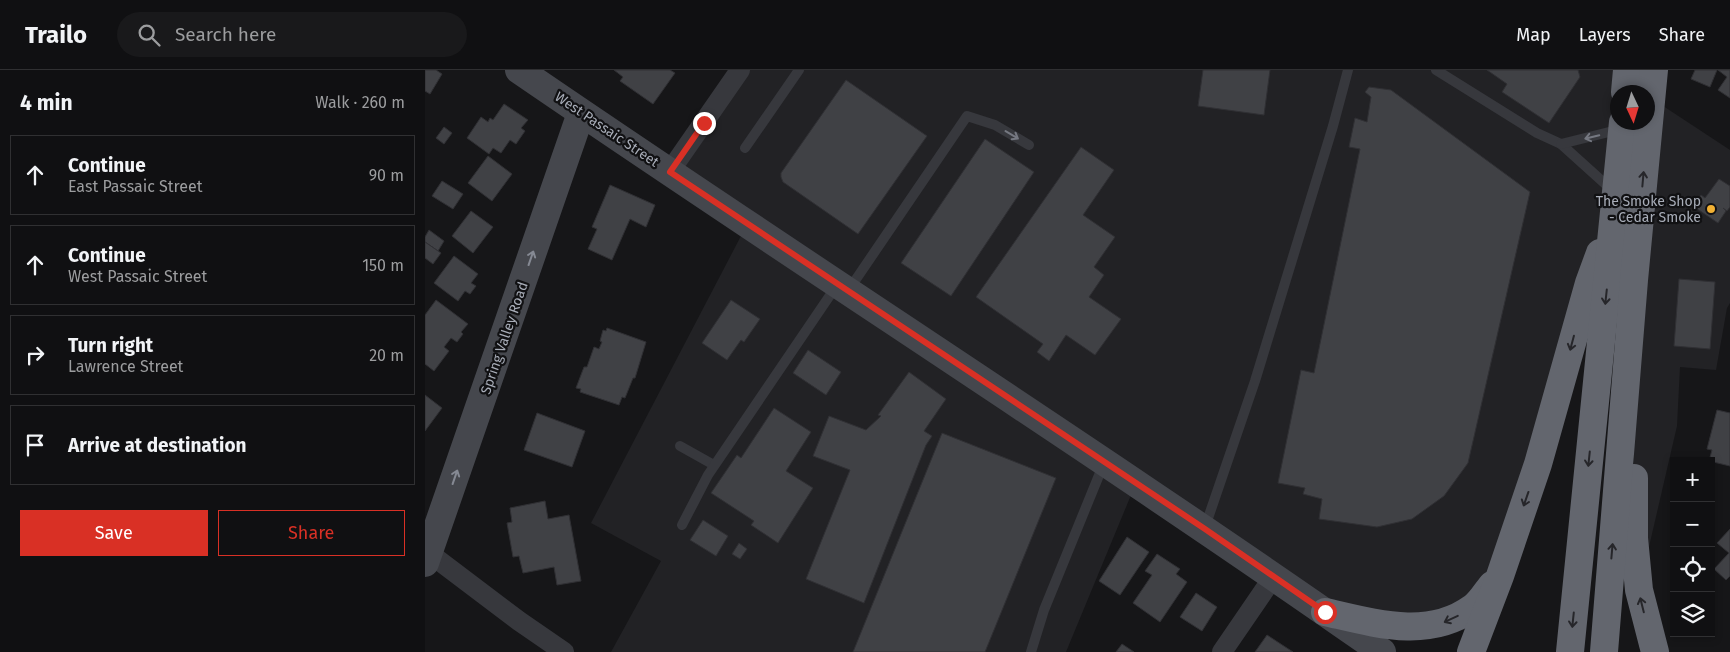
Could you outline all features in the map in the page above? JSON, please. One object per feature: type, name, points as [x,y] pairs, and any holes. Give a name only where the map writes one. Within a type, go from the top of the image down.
[{"type":"highway","points":[[1626,85],[1627,70]]},
{"type":"highway","points":[[1604,652],[1634,280],[1654,70]]},
{"type":"highway","points":[[1570,652],[1622,130]]},
{"type":"highway","points":[[1471,652],[1500,576],[1540,455],[1589,283],[1615,204]]},
{"type":"highway","points":[[1634,280],[1634,538],[1639,590],[1655,652]]},
{"type":"highway","points":[[1325,612],[1384,625],[1416,628],[1447,622],[1473,608],[1500,576]]},
{"type":"main road","name":"West Passaic Street","points":[[519,70],[1205,529],[1382,652]]},
{"type":"main road","name":"Spring Valley Road","points":[[426,557],[581,112]]},
{"type":"street","points":[[670,172],[740,70]]},
{"type":"street","points":[[425,517],[431,522],[426,557],[564,652]]},
{"type":"street","points":[[1222,652],[1274,576]]},
{"type":"lane","points":[[745,148],[799,70]]},
{"type":"lane","points":[[1205,529],[1255,381],[1333,126],[1348,70]]},
{"type":"lane","points":[[1436,70],[1537,133],[1561,144],[1615,204]]},
{"type":"lane","points":[[682,525],[714,465],[967,116],[995,124],[1029,145]]},
{"type":"lane","points":[[1561,144],[1610,130]]},
{"type":"lane","points":[[680,446],[714,465]]},
{"type":"lane","points":[[1031,652],[1044,610],[1099,458]]},
{"type":"shaded area","points":[[740,70],[1617,70],[1616,85],[1610,85],[1611,130],[1604,210],[1589,283],[1500,576],[1447,622],[1325,612],[1136,483],[1066,652],[611,652],[661,561],[591,523],[742,234],[670,171]]},
{"type":"shaded area","points":[[1655,101],[1730,150],[1730,303],[1727,308],[1716,370],[1680,367],[1677,426],[1639,590],[1634,538],[1634,280],[1648,130],[1655,130]]},
{"type":"building","points":[[425,70],[436,70],[442,74],[430,94],[425,91]]},
{"type":"building","points":[[614,70],[670,70],[675,73],[653,104],[620,81],[623,77]]},
{"type":"building","points":[[1203,70],[1270,70],[1264,115],[1198,106]]},
{"type":"building","points":[[1487,70],[1578,70],[1580,77],[1549,123],[1502,92],[1507,84]]},
{"type":"building","points":[[1695,70],[1717,70],[1710,87],[1691,79]]},
{"type":"building","points":[[1718,70],[1730,70],[1730,98],[1718,90],[1727,77]]},
{"type":"building","points":[[846,80],[927,136],[858,234],[783,182],[781,177],[781,173]]},
{"type":"building","points":[[1369,87],[1391,90],[1530,192],[1468,463],[1444,496],[1412,519],[1377,527],[1319,519],[1322,499],[1303,494],[1305,488],[1278,483],[1301,370],[1314,373],[1360,149],[1349,147],[1355,118],[1367,122],[1371,97],[1365,92]]},
{"type":"building","points":[[504,104],[528,120],[521,128],[525,131],[516,144],[510,140],[501,153],[493,148],[489,154],[467,138],[481,117],[488,122],[490,118],[493,120]]},
{"type":"building","points":[[444,127],[452,133],[444,144],[436,138]]},
{"type":"building","points":[[985,139],[1034,172],[951,296],[901,263]]},
{"type":"building","points":[[1081,147],[1114,170],[1083,215],[1115,237],[1094,267],[1104,275],[1089,297],[1121,319],[1095,355],[1066,335],[1049,361],[1037,352],[1043,344],[976,297]]},
{"type":"building","points":[[488,156],[512,174],[492,201],[468,183]]},
{"type":"building","points":[[1719,179],[1730,186],[1730,207],[1727,211],[1723,208],[1726,211],[1718,223],[1693,206],[1701,195],[1705,198]]},
{"type":"building","points":[[442,181],[463,194],[453,209],[432,196]]},
{"type":"building","points":[[610,185],[655,205],[646,227],[630,219],[612,260],[588,249],[597,229],[592,227]]},
{"type":"building","points":[[471,211],[493,227],[473,253],[452,236]]},
{"type":"building","points":[[429,230],[444,241],[438,251],[425,242],[425,237]]},
{"type":"building","points":[[425,242],[441,253],[433,264],[425,258]]},
{"type":"building","points":[[454,256],[478,274],[471,283],[476,286],[470,294],[465,291],[458,301],[434,283]]},
{"type":"building","points":[[1679,279],[1715,282],[1710,349],[1674,346]]},
{"type":"building","points":[[436,300],[468,324],[461,332],[463,334],[457,342],[451,338],[444,347],[449,351],[434,371],[425,364],[425,315]]},
{"type":"building","points":[[731,300],[760,319],[744,342],[741,340],[727,360],[702,343]]},
{"type":"building","points":[[607,328],[646,342],[635,378],[633,378],[625,398],[622,397],[619,405],[580,392],[581,389],[576,388],[584,367],[587,367],[594,347],[599,349],[603,330],[606,331]]},
{"type":"building","points":[[808,350],[841,372],[826,395],[793,373]]},
{"type":"building","points":[[909,372],[946,399],[924,431],[932,436],[926,445],[864,603],[806,579],[850,470],[813,456],[829,416],[866,430],[881,416],[878,415]]},
{"type":"building","points":[[425,395],[442,408],[425,431]]},
{"type":"building","points":[[774,408],[811,432],[786,471],[813,488],[778,543],[751,525],[754,521],[711,493],[737,455],[741,458]]},
{"type":"building","points":[[1717,410],[1730,413],[1730,466],[1715,462],[1715,457],[1710,457],[1712,450],[1707,449]]},
{"type":"building","points":[[537,413],[585,431],[572,467],[524,450]]},
{"type":"building","points":[[942,433],[1056,478],[985,652],[853,652]]},
{"type":"building","points":[[545,501],[548,519],[569,515],[581,581],[557,585],[554,567],[523,573],[519,556],[513,557],[507,523],[512,522],[510,508]]},
{"type":"building","points":[[703,520],[728,536],[716,556],[690,540]]},
{"type":"building","points":[[1730,529],[1730,576],[1726,580],[1715,568],[1729,553],[1717,543]]},
{"type":"building","points":[[1127,537],[1149,552],[1120,595],[1099,581]]},
{"type":"building","points":[[739,543],[747,549],[740,559],[732,554]]},
{"type":"building","points":[[1157,554],[1180,569],[1176,574],[1187,582],[1160,622],[1133,603],[1152,575],[1145,571]]},
{"type":"building","points":[[1196,593],[1217,607],[1202,631],[1180,617]]},
{"type":"building","points":[[1267,635],[1293,652],[1255,652]]},
{"type":"building","points":[[1122,644],[1134,652],[1116,652]]},
{"type":"place","name":"The Smoke Shop - Cedar Smoke","points":[[1711,209]]},
{"type":"route","points":[[704,123],[670,172],[1205,529],[1325,612]]}]
